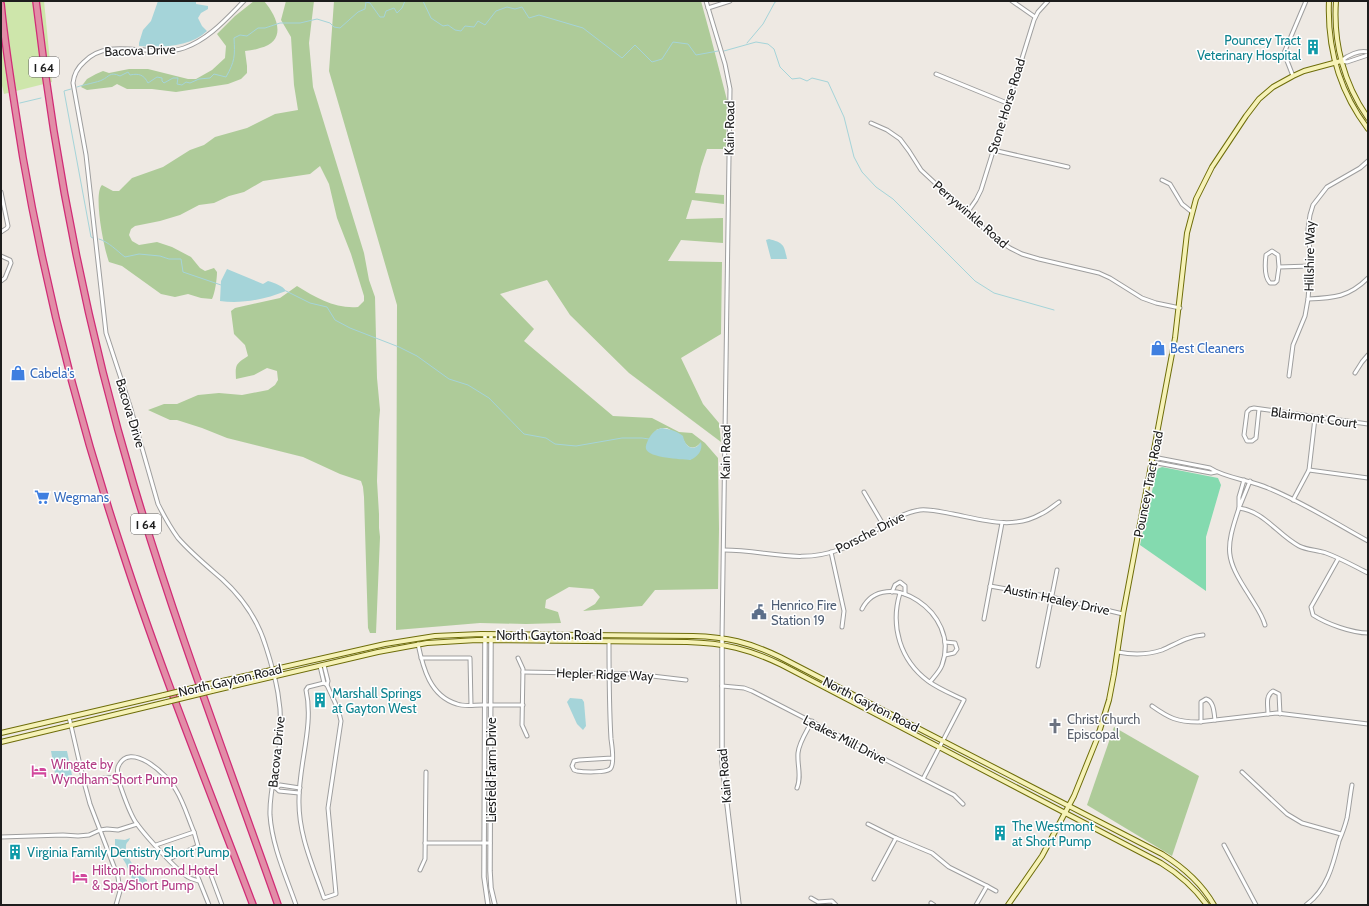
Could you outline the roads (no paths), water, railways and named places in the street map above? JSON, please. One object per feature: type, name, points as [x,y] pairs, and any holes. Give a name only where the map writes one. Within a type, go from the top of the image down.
[{"type":"highway","name":"I 64","points":[[36,1],[65,199],[85,294],[114,417],[157,558],[278,905]]},
{"type":"highway","name":"I 64","points":[[1,4],[14,104],[34,217],[54,312],[81,418],[108,508],[141,606],[253,905]]},
{"type":"main road","points":[[1329,1],[1330,28],[1335,62],[1349,100],[1368,129]]},
{"type":"main road","points":[[1336,1],[1336,27],[1341,61],[1354,96],[1368,118]]},
{"type":"main road","name":"Pouncey Tract Road","points":[[1008,905],[1042,856],[1066,813],[1088,765],[1109,700],[1123,614],[1175,338],[1180,308],[1187,233],[1196,199],[1207,175],[1255,104],[1273,87],[1293,76],[1341,61]]},
{"type":"main road","name":"North Gayton Road","points":[[1,733],[410,639],[448,635],[485,634],[694,636],[722,638],[745,642],[768,652],[1157,851],[1173,861],[1193,878],[1206,892],[1214,905]]},
{"type":"main road","name":"North Gayton Road","points":[[1,742],[322,665],[418,644],[485,640],[702,642],[743,649],[765,657],[1066,813],[1173,870],[1192,887],[1206,905]]},
{"type":"street","name":"Bacova Drive","points":[[244,1],[208,35],[194,44],[162,51],[105,49],[86,60],[79,67],[75,74],[73,83],[86,155],[106,333],[130,406],[158,504],[177,537],[230,588],[251,613],[261,632],[275,677],[281,707],[281,722],[279,750],[271,802],[272,827],[281,864],[296,905]]},
{"type":"street","name":"Kain Road","points":[[706,1],[725,64],[730,89],[722,686],[723,769],[738,905]]},
{"type":"street","points":[[708,8],[730,1]]},
{"type":"street","points":[[1012,1],[1035,17]]},
{"type":"street","name":"Stone Horse Road","points":[[967,213],[979,194],[1035,17],[1048,1]]},
{"type":"street","points":[[1293,76],[1284,53],[1306,1]]},
{"type":"street","points":[[1341,61],[1347,56],[1364,51],[1368,52]]},
{"type":"street","points":[[1341,61],[1347,62],[1368,55]]},
{"type":"street","points":[[936,74],[1007,103]]},
{"type":"street","name":"Perrywinkle Road","points":[[872,123],[887,130],[902,142],[921,170],[997,240],[1018,252],[1039,259],[1099,273],[1110,278],[1142,298],[1156,303],[1180,308]]},
{"type":"street","points":[[993,150],[1068,167]]},
{"type":"street","name":"Hillshire Way","points":[[1289,376],[1293,345],[1304,316],[1308,299],[1310,266],[1308,229],[1313,205],[1327,187],[1360,168],[1368,160]]},
{"type":"street","points":[[1162,180],[1170,184],[1182,204],[1192,212]]},
{"type":"street","points":[[1,192],[2,205],[8,227],[1,232]]},
{"type":"street","points":[[1272,251],[1278,255],[1279,267],[1277,281],[1275,283],[1270,283],[1266,279],[1266,255],[1269,252],[1272,251]]},
{"type":"street","points":[[1,256],[10,260],[11,263],[5,278],[2,280]]},
{"type":"street","points":[[1279,267],[1310,266]]},
{"type":"street","points":[[1308,299],[1333,298],[1342,296],[1357,288],[1368,278]]},
{"type":"street","points":[[1355,373],[1368,355]]},
{"type":"street","name":"Blairmont Court","points":[[1259,409],[1256,438],[1252,441],[1247,441],[1244,435],[1246,412],[1250,409],[1259,409],[1315,418],[1368,424]]},
{"type":"street","points":[[1294,500],[1309,470],[1315,418]]},
{"type":"street","points":[[1152,459],[1211,473],[1216,472],[1250,481],[1294,500],[1368,541]]},
{"type":"street","points":[[1309,470],[1368,478]]},
{"type":"street","points":[[1239,508],[1239,497],[1244,480]]},
{"type":"street","points":[[1250,481],[1231,533],[1229,548],[1231,564],[1265,625]]},
{"type":"street","points":[[864,492],[884,526]]},
{"type":"street","name":"Porsche Drive","points":[[724,550],[752,551],[792,557],[816,555],[830,552],[852,544],[913,511],[927,510],[1002,523],[1026,521],[1042,514],[1059,502]]},
{"type":"street","points":[[1239,508],[1262,518],[1276,527],[1290,541],[1301,547],[1326,553],[1368,573]]},
{"type":"street","points":[[984,619],[1002,523]]},
{"type":"street","points":[[830,552],[844,611],[842,627]]},
{"type":"street","points":[[1338,559],[1311,607],[1313,615],[1331,624],[1361,633],[1368,633]]},
{"type":"street","points":[[1038,666],[1057,570]]},
{"type":"street","points":[[892,592],[895,585],[900,582],[905,586],[905,594]]},
{"type":"street","name":"Austin Healey Drive","points":[[990,586],[1051,597],[1123,614]]},
{"type":"street","points":[[862,609],[865,603],[873,597],[892,592],[912,596],[932,613],[940,623],[946,648],[942,666],[930,682]]},
{"type":"street","points":[[900,593],[896,609],[896,623],[898,637],[904,653],[917,672],[930,682],[964,700],[923,779]]},
{"type":"street","name":"Liesfeld Farm Drive","points":[[485,634],[484,877],[488,905]]},
{"type":"street","name":"Liesfeld Farm Drive","points":[[491,634],[490,879],[495,905]]},
{"type":"street","points":[[1118,652],[1146,654],[1162,650],[1190,637],[1203,635]]},
{"type":"street","points":[[609,641],[609,694],[612,758],[612,766],[606,771],[577,771],[574,770],[572,766],[574,761],[612,758]]},
{"type":"street","points":[[945,642],[955,643],[957,649],[954,653],[945,655]]},
{"type":"street","points":[[418,644],[421,658],[430,683],[438,693],[447,700],[458,704],[471,705],[523,705]]},
{"type":"street","points":[[421,658],[470,658],[471,705]]},
{"type":"street","points":[[518,658],[523,668],[522,727],[527,736]]},
{"type":"street","points":[[322,665],[326,684],[338,709],[341,721],[328,808],[336,894],[324,898],[301,827],[299,793],[309,710],[306,690],[308,687],[326,684]]},
{"type":"street","name":"Hepler Ridge Way","points":[[523,672],[635,674],[686,680]]},
{"type":"street","name":"Leakes Mill Drive","points":[[722,686],[734,686],[752,691],[956,796],[963,804]]},
{"type":"street","points":[[1268,714],[1268,697],[1273,691],[1279,694],[1280,714]]},
{"type":"street","points":[[1201,722],[1201,702],[1206,699],[1209,699],[1212,702],[1215,720]]},
{"type":"street","points":[[1152,706],[1168,717],[1185,722],[1201,722],[1268,714],[1280,714],[1368,724]]},
{"type":"street","points":[[69,717],[90,804],[118,877],[120,891],[116,905]]},
{"type":"street","points":[[797,788],[800,777],[798,761],[800,746],[812,721]]},
{"type":"street","points":[[169,859],[198,846],[194,832],[176,789],[165,776],[156,768],[140,758],[132,756],[127,757],[122,760],[117,769],[118,777],[137,824],[169,859],[188,877],[199,881]]},
{"type":"street","points":[[420,870],[425,859],[426,772]]},
{"type":"street","points":[[1242,772],[1287,814],[1296,820],[1341,834]]},
{"type":"street","points":[[84,782],[95,779],[118,777]]},
{"type":"street","points":[[1306,905],[1327,881],[1332,870],[1341,834],[1347,819],[1352,784]]},
{"type":"street","points":[[274,787],[280,785],[300,788]]},
{"type":"street","points":[[274,787],[279,791],[299,793]]},
{"type":"street","points":[[290,787],[290,792]]},
{"type":"street","points":[[1,837],[89,835],[100,830],[118,830],[137,824]]},
{"type":"street","points":[[868,824],[932,853],[949,867],[996,891]]},
{"type":"street","points":[[156,845],[194,832]]},
{"type":"street","points":[[874,879],[896,838]]},
{"type":"street","points":[[425,843],[490,843]]},
{"type":"street","points":[[1224,845],[1256,905]]},
{"type":"street","points":[[209,905],[197,875],[209,870],[222,905]]},
{"type":"street","points":[[976,905],[987,886]]},
{"type":"street","points":[[811,898],[818,902],[832,901],[836,905]]},
{"type":"water","points":[[158,1],[196,1],[196,4],[208,6],[208,9],[201,13],[198,18],[202,26],[207,31],[192,40],[175,45],[157,47],[139,46],[143,30],[151,21]]},
{"type":"water","points":[[769,239],[782,245],[787,259],[771,259],[766,240]]},
{"type":"water","points":[[227,269],[263,284],[268,281],[281,286],[286,291],[254,300],[237,302],[220,301],[221,281]]},
{"type":"water","points":[[662,428],[673,430],[681,434],[690,447],[696,447],[701,442],[699,453],[690,460],[666,458],[648,452],[646,449],[646,444],[648,440],[654,432]]},
{"type":"water","points":[[570,698],[582,699],[584,702],[586,726],[583,730],[577,724],[567,702]]},
{"type":"water","points":[[51,751],[67,751],[72,775],[56,779]]},
{"type":"water","points":[[130,838],[126,845],[127,855],[140,874],[147,880],[147,885],[144,887],[136,886],[134,884],[126,864],[115,846],[115,839],[125,840]]},
{"type":"waterway","points":[[77,87],[100,81],[112,74],[120,76],[128,72],[130,75],[141,75],[148,83],[157,77],[162,78],[164,83],[173,78],[178,78],[177,84],[182,85],[186,82],[190,83],[199,79],[210,78],[214,74],[226,77],[234,58],[234,38],[240,35],[247,36],[258,28],[265,28],[280,23],[300,23],[317,19],[330,23],[334,27],[340,28],[358,12],[365,9],[366,2],[370,3],[380,17],[384,17],[386,11],[394,8],[397,13],[402,8],[405,1]]},
{"type":"waterway","points":[[423,1],[431,18],[443,26],[448,25],[455,30],[461,31],[465,26],[474,27],[478,21],[485,25],[496,11],[507,7],[515,9],[522,7],[529,18],[539,15],[583,28],[622,58],[635,45],[652,62],[662,59],[673,42],[688,44],[696,55],[718,51]]},
{"type":"waterway","points":[[747,43],[763,24],[775,2],[778,1]]},
{"type":"waterway","points":[[724,51],[756,42],[768,44],[774,49],[780,67],[792,79],[800,78],[807,81],[812,78],[828,82],[844,117],[854,157],[862,172],[876,187],[893,199],[975,281],[994,293],[1054,310]]},
{"type":"waterway","points":[[71,89],[64,91],[91,237],[93,238]]},
{"type":"waterway","points":[[20,103],[41,98]]},
{"type":"waterway","points":[[99,239],[110,244],[125,257],[139,254],[160,256],[169,259],[181,259],[183,272],[221,285]]},
{"type":"waterway","points":[[286,291],[310,303],[327,307],[335,320],[350,328],[399,347],[417,356],[449,379],[468,385],[489,398],[524,434],[546,438],[555,444],[576,446],[622,438],[649,439]]},
{"type":"place","name":"Pouncey Tract Veterinary Hospital","points":[[1313,47]]},
{"type":"place","name":"Best Cleaners","points":[[1158,348]]},
{"type":"place","name":"Cabela's","points":[[18,373]]},
{"type":"place","name":"Wegmans","points":[[42,497]]},
{"type":"place","name":"Henrico Fire Station 19","points":[[759,612]]},
{"type":"place","name":"Marshall Springs at Gayton West","points":[[320,700]]},
{"type":"place","name":"Christ Church Episcopal","points":[[1055,726]]},
{"type":"place","name":"Wingate by Wyndham Short Pump","points":[[39,771]]},
{"type":"place","name":"The Westmont at Short Pump","points":[[1000,833]]},
{"type":"place","name":"Virginia Family Dentistry Short Pump","points":[[15,852]]},
{"type":"place","name":"Hilton Richmond Hotel & Spa/Short Pump","points":[[80,877]]}]
